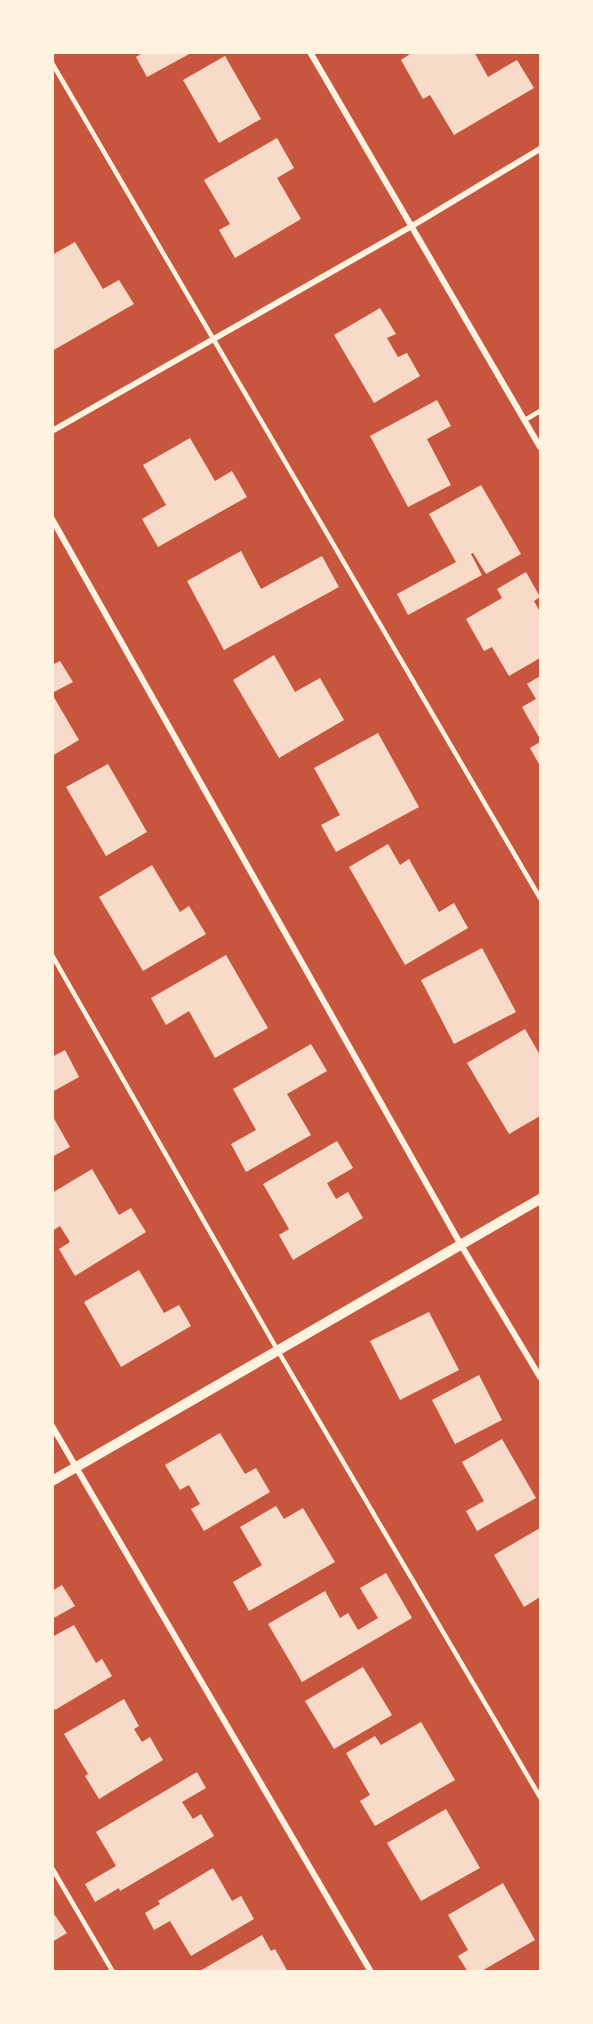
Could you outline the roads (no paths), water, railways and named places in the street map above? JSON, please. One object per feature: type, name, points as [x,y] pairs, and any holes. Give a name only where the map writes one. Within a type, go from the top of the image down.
[{"type":"street","points":[[310,52],[540,447]]},
{"type":"street","points":[[52,431],[412,226],[540,149]]},
{"type":"street","points":[[52,519],[461,1245],[540,1377]]},
{"type":"street","points":[[52,1481],[540,1199]]},
{"type":"street","points":[[52,1426],[371,1971]]},
{"type":"lane","points":[[52,63],[540,898]]},
{"type":"lane","points":[[525,420],[540,411]]},
{"type":"lane","points":[[52,955],[278,1351],[540,1797]]},
{"type":"lane","points":[[52,1868],[113,1971]]}]
